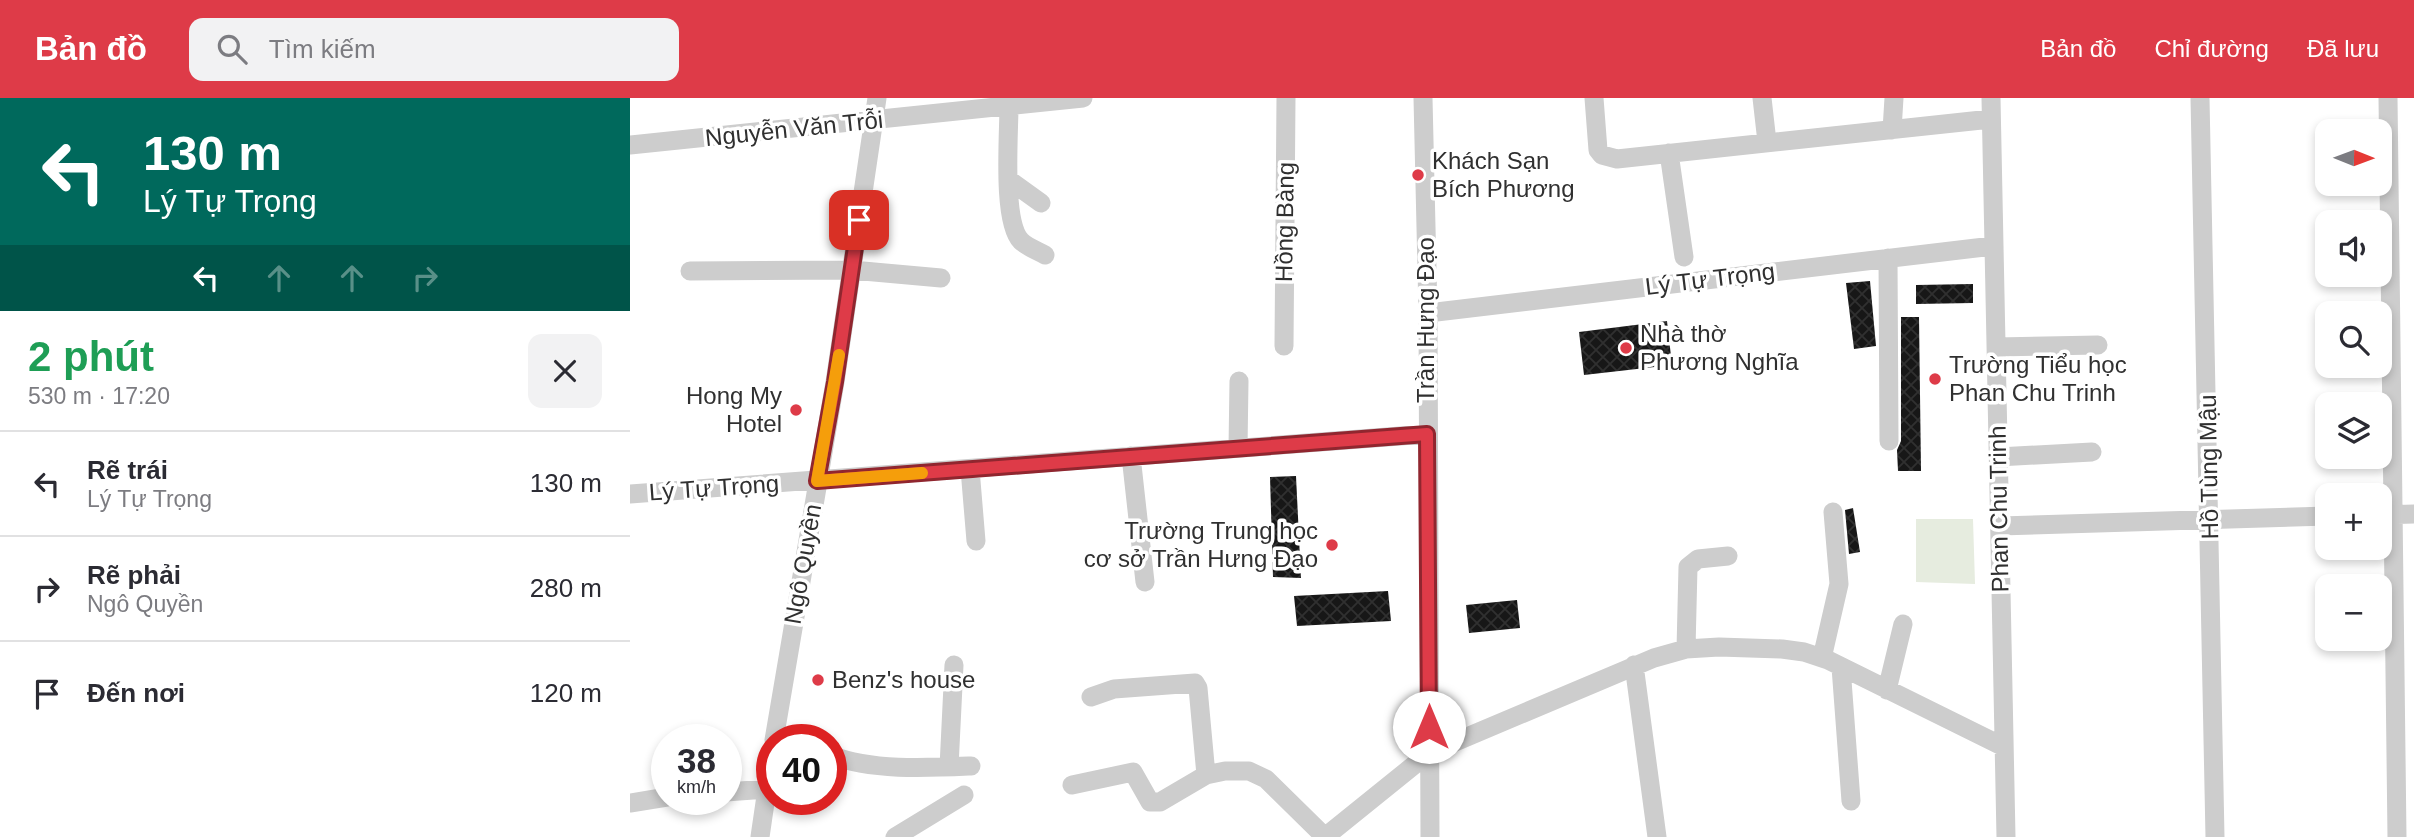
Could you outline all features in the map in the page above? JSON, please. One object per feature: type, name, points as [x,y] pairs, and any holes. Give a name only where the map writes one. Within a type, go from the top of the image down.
[{"type":"street","name":"Ngô Quyền","points":[[777,724],[835,382],[877,98]]},
{"type":"street","name":"Nguyễn Văn Trỗi","points":[[630,145],[1083,98]]},
{"type":"street","name":"Hồng Bàng","points":[[1284,346],[1286,98]]},
{"type":"street","name":"Trần Hưng Đạo","points":[[1423,98],[1428,313],[1430,837]]},
{"type":"street","points":[[1594,98],[1598,150],[1602,155],[1617,159],[1991,120]]},
{"type":"street","points":[[1762,98],[1767,142]]},
{"type":"street","points":[[1892,130],[1894,98]]},
{"type":"street","name":"Phan Chu Trinh","points":[[1990,98],[2006,837]]},
{"type":"street","name":"Hồ Tùng Mậu","points":[[2200,98],[2215,837]]},
{"type":"street","points":[[2386,483],[2388,98]]},
{"type":"street","points":[[1009,106],[1012,224],[1021,241],[1045,255]]},
{"type":"street","points":[[1669,153],[1684,257]]},
{"type":"street","points":[[1009,180],[1041,203]]},
{"type":"street","name":"Lý Tự Trọng","points":[[1428,313],[1993,246]]},
{"type":"street","points":[[1888,258],[1889,441]]},
{"type":"street","points":[[690,271],[852,270],[942,278]]},
{"type":"street","points":[[1996,347],[2098,345]]},
{"type":"street","points":[[1238,448],[1239,381]]},
{"type":"street","name":"Lý Tự Trọng","points":[[630,494],[1427,434]]},
{"type":"street","points":[[1998,457],[2092,452]]},
{"type":"street","points":[[1131,456],[1145,582]]},
{"type":"street","points":[[970,469],[976,541]]},
{"type":"street","points":[[1822,658],[1839,583],[1833,512]]},
{"type":"street","points":[[2392,514],[2414,514]]},
{"type":"street","points":[[2000,526],[2315,516]]},
{"type":"street","points":[[1686,649],[1688,567],[1698,559],[1728,556]]},
{"type":"street","points":[[2388,560],[2397,837]]},
{"type":"street","points":[[1887,690],[1903,624]]},
{"type":"street","points":[[1072,785],[1133,772],[1153,803],[1160,802],[1206,775],[1225,771],[1249,771],[1258,774],[1325,837],[1429,753],[1634,665],[1686,649],[1718,647],[1782,649],[1822,658],[2004,747]]},
{"type":"street","points":[[949,767],[954,665]]},
{"type":"street","points":[[1634,665],[1657,837]]},
{"type":"street","points":[[1841,667],[1851,801]]},
{"type":"street","points":[[1091,697],[1114,689],[1195,684],[1198,688],[1206,775]]},
{"type":"street","points":[[847,760],[857,763],[971,766]]},
{"type":"street","points":[[895,837],[964,795]]},
{"type":"street","points":[[630,803],[651,800]]},
{"type":"street","points":[[760,837],[763,815]]},
{"type":"shaded area","points":[[1916,519],[1973,519],[1975,584],[1916,582]]},
{"type":"building","points":[[1870,281],[1876,346],[1854,349],[1846,283]]},
{"type":"building","points":[[1973,284],[1973,303],[1916,304],[1916,285]]},
{"type":"building","points":[[1901,317],[1919,317],[1921,471],[1898,471],[1897,450],[1901,441]]},
{"type":"building","name":"Nhà thờ Phương Nghĩa","points":[[1667,321],[1672,365],[1584,375],[1579,332]]},
{"type":"building","points":[[1296,476],[1301,578],[1273,577],[1270,477]]},
{"type":"building","points":[[1853,508],[1860,552],[1849,554],[1845,510]]},
{"type":"building","points":[[1388,591],[1391,621],[1297,626],[1294,596]]},
{"type":"building","points":[[1517,600],[1520,628],[1469,633],[1466,605]]},
{"type":"slow traffic","points":[[839,355],[817,481],[922,473]]},
{"type":"place","name":"Khách Sạn Bích Phương","points":[[1418,175]]},
{"type":"place","name":"Nhà thờ Phương Nghĩa","points":[[1626,348]]},
{"type":"place","name":"Trường Tiểu học Phan Chu Trinh","points":[[1935,379]]},
{"type":"place","name":"Hong My Hotel","points":[[796,410]]},
{"type":"place","name":"Trường Trung học cơ sở Trần Hưng Đạo","points":[[1332,545]]},
{"type":"place","name":"Benz's house","points":[[818,680]]},
{"type":"route","points":[[859,220],[817,481],[1427,434],[1429,727]]}]
